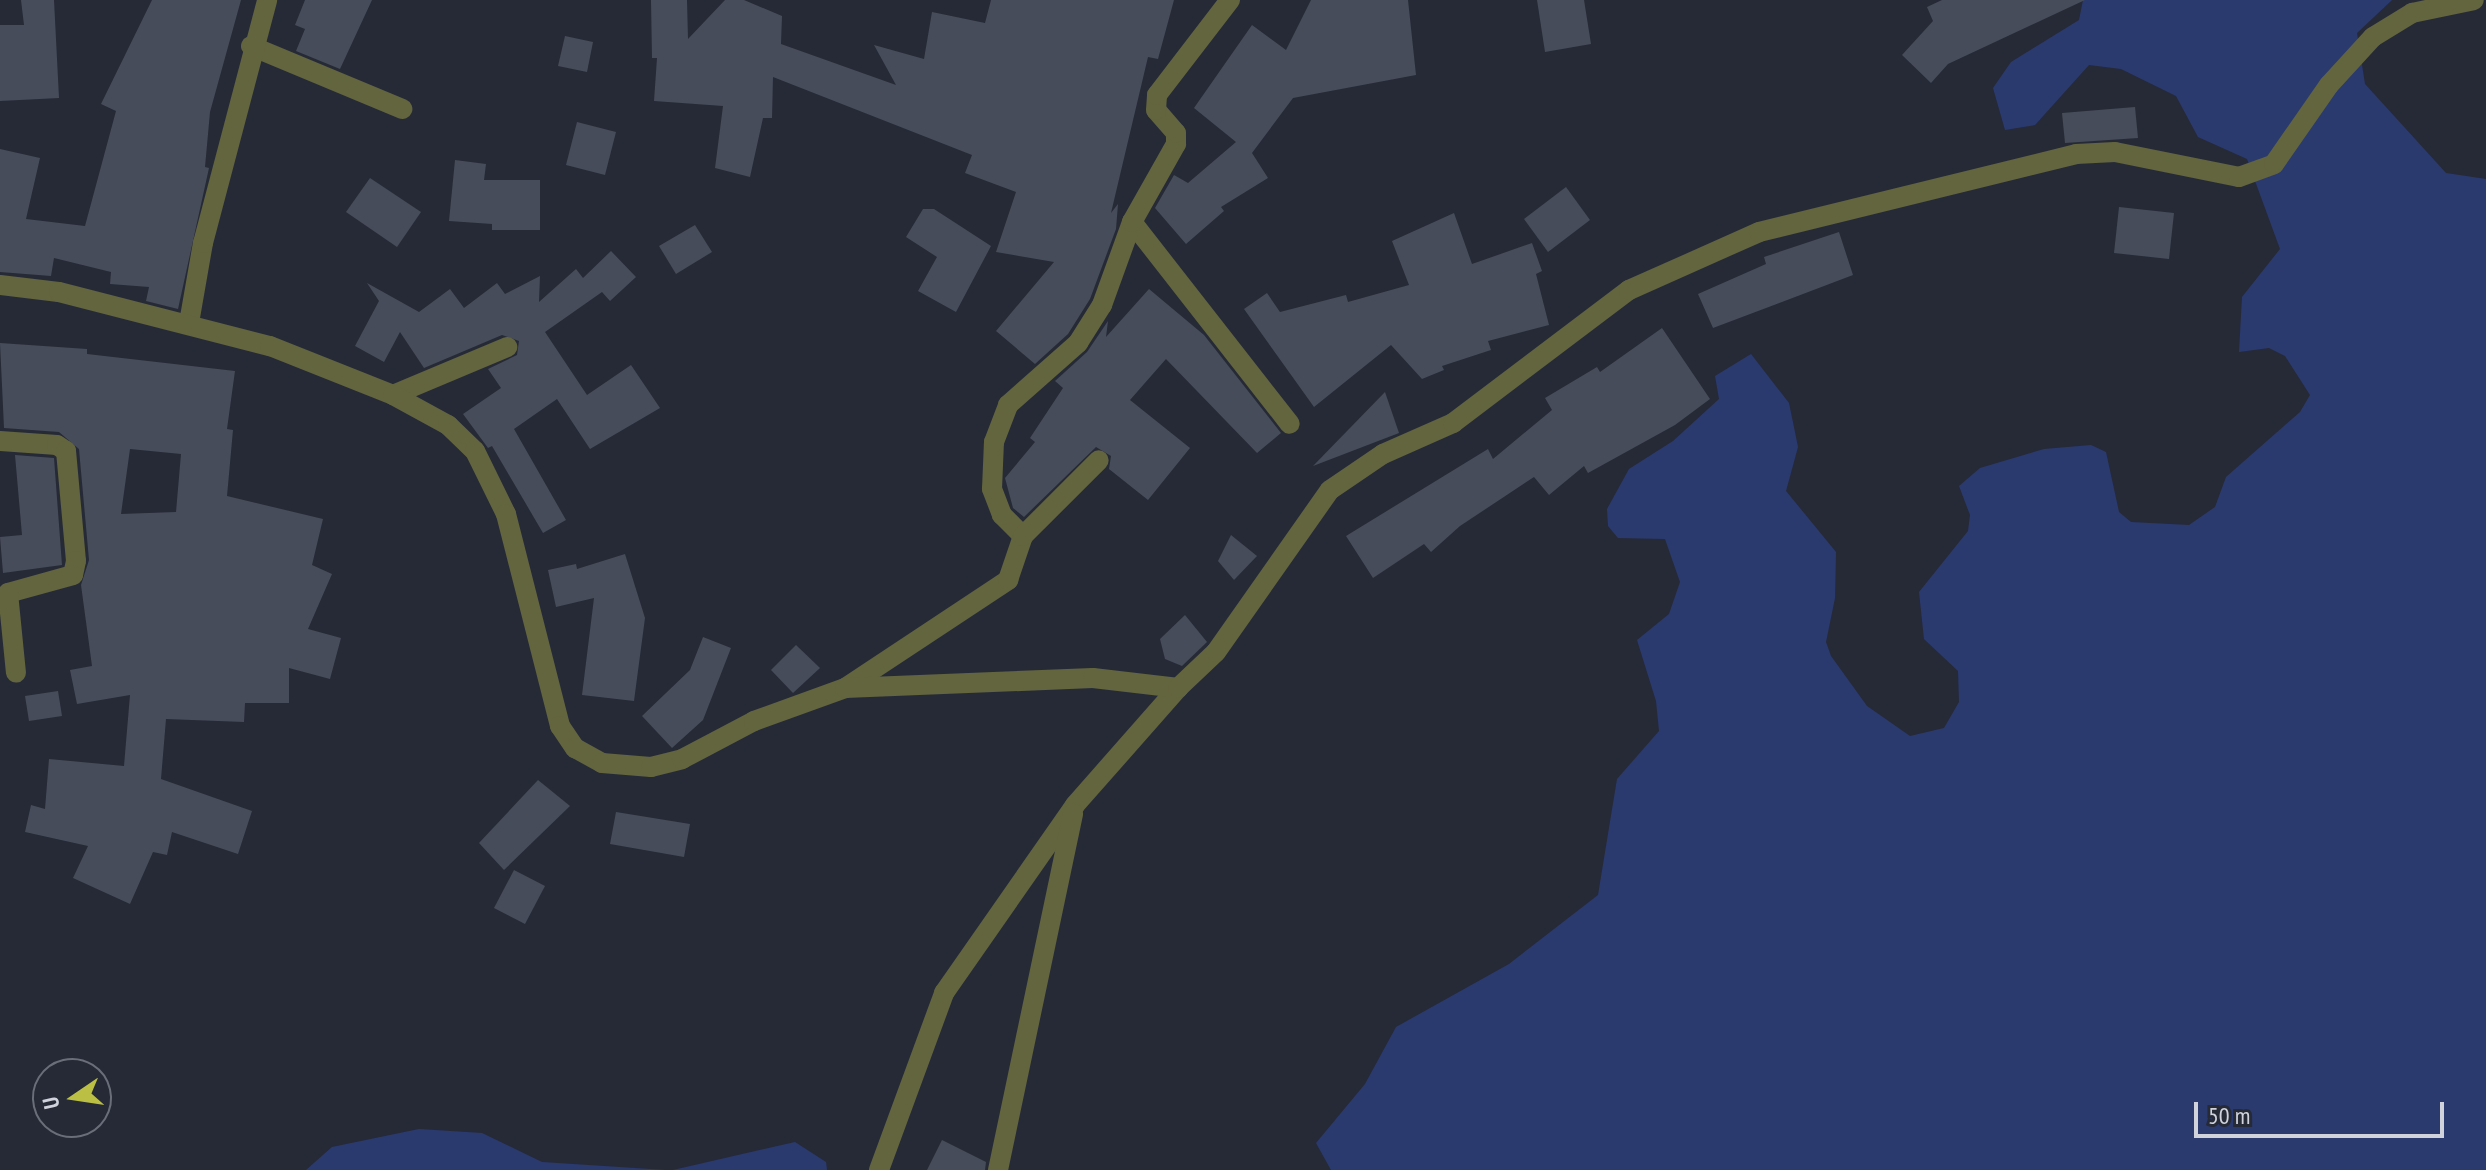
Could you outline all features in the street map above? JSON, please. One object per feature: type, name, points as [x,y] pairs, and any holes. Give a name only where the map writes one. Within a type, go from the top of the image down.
[{"type":"street","points":[[189,323],[251,46],[267,0]]},
{"type":"street","points":[[1023,536],[1002,515],[992,489],[994,442],[1008,405],[1078,343],[1102,305],[1132,222],[1176,144],[1176,133],[1156,110],[1157,95],[1230,0]]},
{"type":"street","points":[[879,1170],[944,993],[1075,805],[1178,688],[1216,652],[1330,490],[1383,454],[1453,423],[1629,290],[1759,232],[2076,154],[2115,152],[2239,177],[2274,164],[2329,85],[2373,37],[2412,13],[2474,0]]},
{"type":"street","points":[[251,46],[402,109]]},
{"type":"street","points":[[1132,222],[1290,424]]},
{"type":"street","points":[[0,285],[59,292],[270,346],[393,395],[448,425],[475,451],[506,514],[560,726],[575,748],[602,763],[651,767],[682,759],[754,721],[845,688],[1008,580],[1023,536],[1099,460]]},
{"type":"street","points":[[393,395],[507,347]]},
{"type":"street","points":[[0,441],[57,445],[66,451],[76,561],[73,575],[8,593],[16,673]]},
{"type":"street","points":[[845,688],[1093,678],[1178,688]]},
{"type":"street","points":[[998,1170],[1075,805]]},
{"type":"shaded area","points":[[2083,0],[2392,0],[2357,33],[2365,84],[2446,173],[2486,179],[2486,1170],[1331,1170],[1316,1143],[1365,1084],[1396,1027],[1509,964],[1598,895],[1617,779],[1659,731],[1656,701],[1637,640],[1669,614],[1680,582],[1665,539],[1618,538],[1608,526],[1607,509],[1629,469],[1673,441],[1719,399],[1715,376],[1751,354],[1789,403],[1798,447],[1786,491],[1836,552],[1835,598],[1826,642],[1831,656],[1867,706],[1910,736],[1944,728],[1959,702],[1958,671],[1924,639],[1919,592],[1968,531],[1970,515],[1959,486],[1980,468],[2044,449],[2091,445],[2106,452],[2119,512],[2131,522],[2189,525],[2215,507],[2226,477],[2300,412],[2310,395],[2285,356],[2269,348],[2239,352],[2242,297],[2280,249],[2247,159],[2198,137],[2176,96],[2121,69],[2089,65],[2035,125],[2005,130],[1993,88],[2011,62],[2079,20]]},
{"type":"shaded area","points":[[419,1129],[482,1133],[542,1162],[666,1170],[306,1170],[332,1147]]},
{"type":"shaded area","points":[[795,1142],[826,1162],[827,1170],[673,1170]]},
{"type":"building","points":[[21,0],[54,0],[59,98],[0,101],[0,25],[24,25]]},
{"type":"building","points":[[152,0],[241,0],[210,112],[205,167],[209,168],[178,309],[146,301],[149,287],[110,284],[111,272],[54,258],[51,276],[0,272],[0,149],[40,158],[26,219],[85,226],[116,111],[101,104]]},
{"type":"building","points":[[305,0],[372,0],[340,69],[296,51],[305,29],[295,25]]},
{"type":"building","points":[[651,0],[687,0],[688,39],[725,0],[744,0],[782,16],[781,44],[896,85],[874,45],[924,59],[932,12],[985,23],[991,0],[1174,0],[1158,59],[1148,57],[1111,213],[1118,204],[1116,229],[1090,299],[1068,334],[1035,364],[996,331],[1054,262],[996,252],[1016,192],[965,173],[972,155],[773,77],[772,118],[763,118],[750,177],[715,168],[723,106],[654,101],[657,58],[652,58]]},
{"type":"building","points":[[1311,0],[1408,0],[1416,75],[1293,98],[1252,153],[1268,178],[1221,207],[1224,211],[1186,244],[1155,208],[1174,175],[1188,183],[1236,142],[1194,108],[1252,25],[1286,50]]},
{"type":"building","points":[[1537,0],[1584,0],[1591,44],[1545,52]]},
{"type":"building","points":[[1942,0],[2085,0],[1948,64],[1931,83],[1902,55],[1933,21],[1927,7]]},
{"type":"building","points":[[565,36],[593,42],[587,72],[558,66]]},
{"type":"building","points":[[2135,107],[2138,138],[2065,143],[2062,113]]},
{"type":"building","points":[[577,122],[616,132],[605,175],[566,165]]},
{"type":"building","points":[[455,160],[486,164],[484,180],[540,180],[540,230],[492,230],[492,224],[449,221]]},
{"type":"building","points":[[370,178],[421,212],[397,247],[346,212]]},
{"type":"building","points":[[1566,187],[1590,220],[1548,252],[1524,219]]},
{"type":"building","points":[[2119,207],[2174,213],[2169,259],[2114,253]]},
{"type":"building","points":[[923,209],[934,209],[991,246],[956,312],[918,291],[937,257],[906,237]]},
{"type":"building","points":[[1454,213],[1472,264],[1532,243],[1542,271],[1536,274],[1549,325],[1488,341],[1491,350],[1442,366],[1444,370],[1422,379],[1391,345],[1314,407],[1244,309],[1267,293],[1280,312],[1346,295],[1348,302],[1409,285],[1392,241]]},
{"type":"building","points":[[695,225],[712,252],[676,274],[659,246]]},
{"type":"building","points":[[1839,232],[1853,275],[1713,328],[1698,294],[1766,264],[1764,257]]},
{"type":"building","points":[[611,251],[636,277],[610,301],[602,292],[545,332],[587,395],[631,365],[660,408],[590,449],[557,399],[514,429],[566,520],[543,533],[492,446],[488,448],[463,414],[501,388],[488,369],[517,355],[519,341],[502,335],[424,368],[400,332],[384,362],[355,346],[379,301],[367,283],[419,312],[450,289],[464,308],[497,283],[505,294],[540,276],[539,302],[576,269],[583,278]]},
{"type":"building","points":[[1149,289],[1204,335],[1281,433],[1257,453],[1166,359],[1130,400],[1190,448],[1148,500],[1109,469],[1111,456],[1096,447],[1024,517],[1013,508],[1005,478],[1035,442],[1030,438],[1063,388],[1055,381],[1087,352],[1108,321],[1106,337]]},
{"type":"building","points":[[1662,328],[1710,399],[1675,425],[1588,473],[1584,466],[1549,495],[1534,477],[1460,526],[1431,552],[1424,544],[1373,578],[1346,536],[1488,449],[1493,459],[1552,410],[1545,398],[1597,367],[1600,372]]},
{"type":"building","points":[[0,343],[87,349],[87,354],[235,371],[227,429],[233,430],[227,496],[323,519],[312,565],[332,574],[308,629],[341,638],[330,679],[289,668],[289,703],[245,703],[244,722],[166,719],[161,779],[252,811],[238,854],[172,832],[167,855],[153,852],[130,904],[73,878],[88,846],[25,832],[31,805],[45,809],[49,759],[124,766],[130,695],[77,704],[70,670],[92,666],[81,585],[89,560],[79,449],[59,432],[4,428]],"holes":[[[130,449],[181,454],[176,512],[121,514]]]},
{"type":"building","points":[[1385,392],[1399,433],[1313,466]]},
{"type":"building","points":[[15,455],[54,458],[62,565],[3,573],[0,537],[22,535]]},
{"type":"building","points":[[1231,535],[1257,556],[1234,580],[1218,561]]},
{"type":"building","points":[[625,554],[645,618],[634,701],[582,695],[594,598],[556,607],[548,570],[576,564],[577,569]]},
{"type":"building","points":[[1185,615],[1207,642],[1182,666],[1165,659],[1160,639]]},
{"type":"building","points":[[703,637],[731,648],[703,720],[672,748],[642,716],[690,670]]},
{"type":"building","points":[[796,645],[820,668],[793,693],[771,670]]},
{"type":"building","points":[[58,691],[62,716],[29,721],[25,696]]},
{"type":"building","points":[[538,780],[570,806],[504,870],[479,843]]},
{"type":"building","points":[[616,812],[690,824],[684,857],[610,844]]},
{"type":"building","points":[[514,870],[545,886],[525,924],[494,908]]},
{"type":"building","points":[[942,1140],[986,1162],[985,1170],[927,1170]]}]
